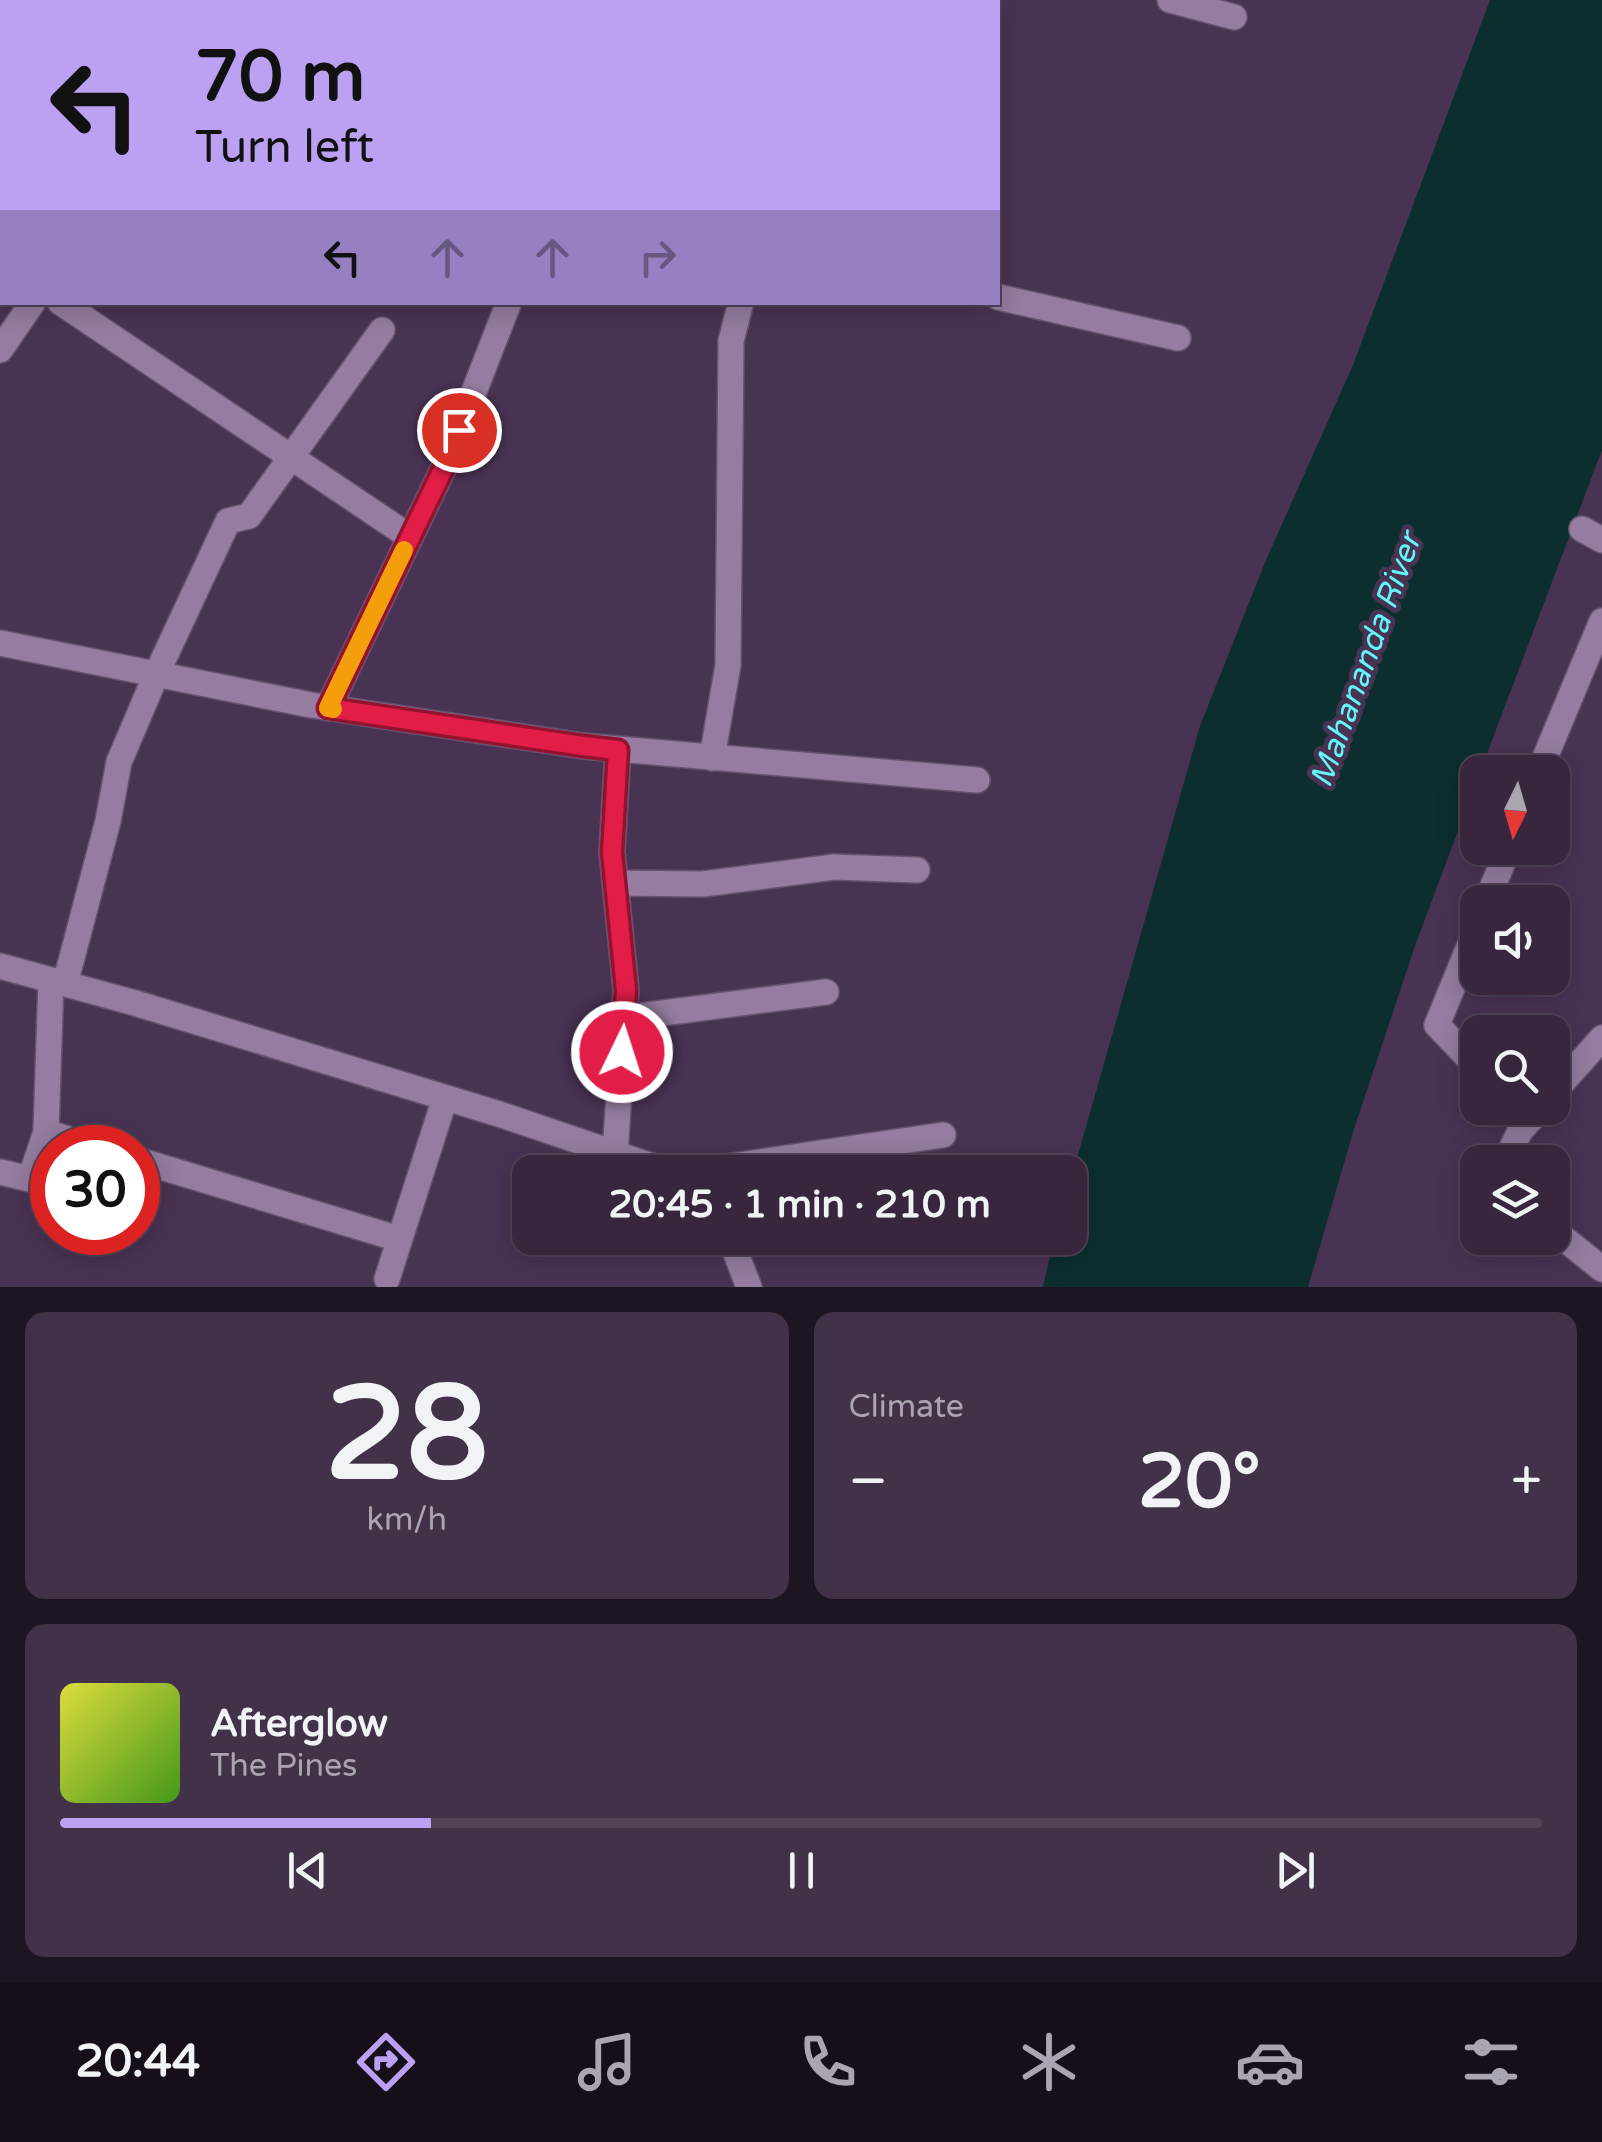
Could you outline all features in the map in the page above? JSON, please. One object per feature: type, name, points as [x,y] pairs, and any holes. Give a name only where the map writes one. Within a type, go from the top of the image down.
[{"type":"street","points":[[1170,0],[1234,18]]},
{"type":"street","points":[[1000,297],[1178,338]]},
{"type":"street","points":[[0,350],[31,305]]},
{"type":"street","points":[[64,305],[410,537]]},
{"type":"street","points":[[328,708],[447,461],[508,305]]},
{"type":"street","points":[[712,758],[728,665],[730,341],[741,305]]},
{"type":"street","points":[[47,1125],[58,982],[108,821],[119,762],[228,521],[249,516],[382,330]]},
{"type":"street","points":[[1546,755],[1602,621]]},
{"type":"street","points":[[0,644],[328,708],[583,746],[977,780]]},
{"type":"street","points":[[615,1154],[626,990],[612,852],[618,750]]},
{"type":"street","points":[[615,883],[703,884],[834,866],[918,870]]},
{"type":"street","points":[[0,966],[445,1098],[618,1155]]},
{"type":"street","points":[[1460,968],[1437,1025],[1460,1049]]},
{"type":"street","points":[[624,1018],[826,992]]},
{"type":"street","points":[[1570,1074],[1602,1038]]},
{"type":"street","points":[[387,1280],[445,1098]]},
{"type":"street","points":[[817,1155],[943,1136]]},
{"type":"street","points":[[160,1167],[399,1240]]},
{"type":"street","points":[[0,1172],[30,1180]]},
{"type":"street","points":[[1570,1243],[1602,1269]]},
{"type":"street","points":[[737,1255],[749,1287]]},
{"type":"water","name":"Mahananda River","points":[[1490,0],[1602,0],[1602,450],[1486,755],[1460,755],[1460,825],[1354,1129],[1308,1287],[1043,1287],[1050,1255],[1087,1255],[1087,1155],[1078,1155],[1200,726],[1266,560],[1353,365]]},
{"type":"slow traffic","points":[[333,709],[328,708],[404,550]]},
{"type":"route","points":[[459,430],[328,708],[618,750],[612,852],[626,990],[622,1052]]}]
